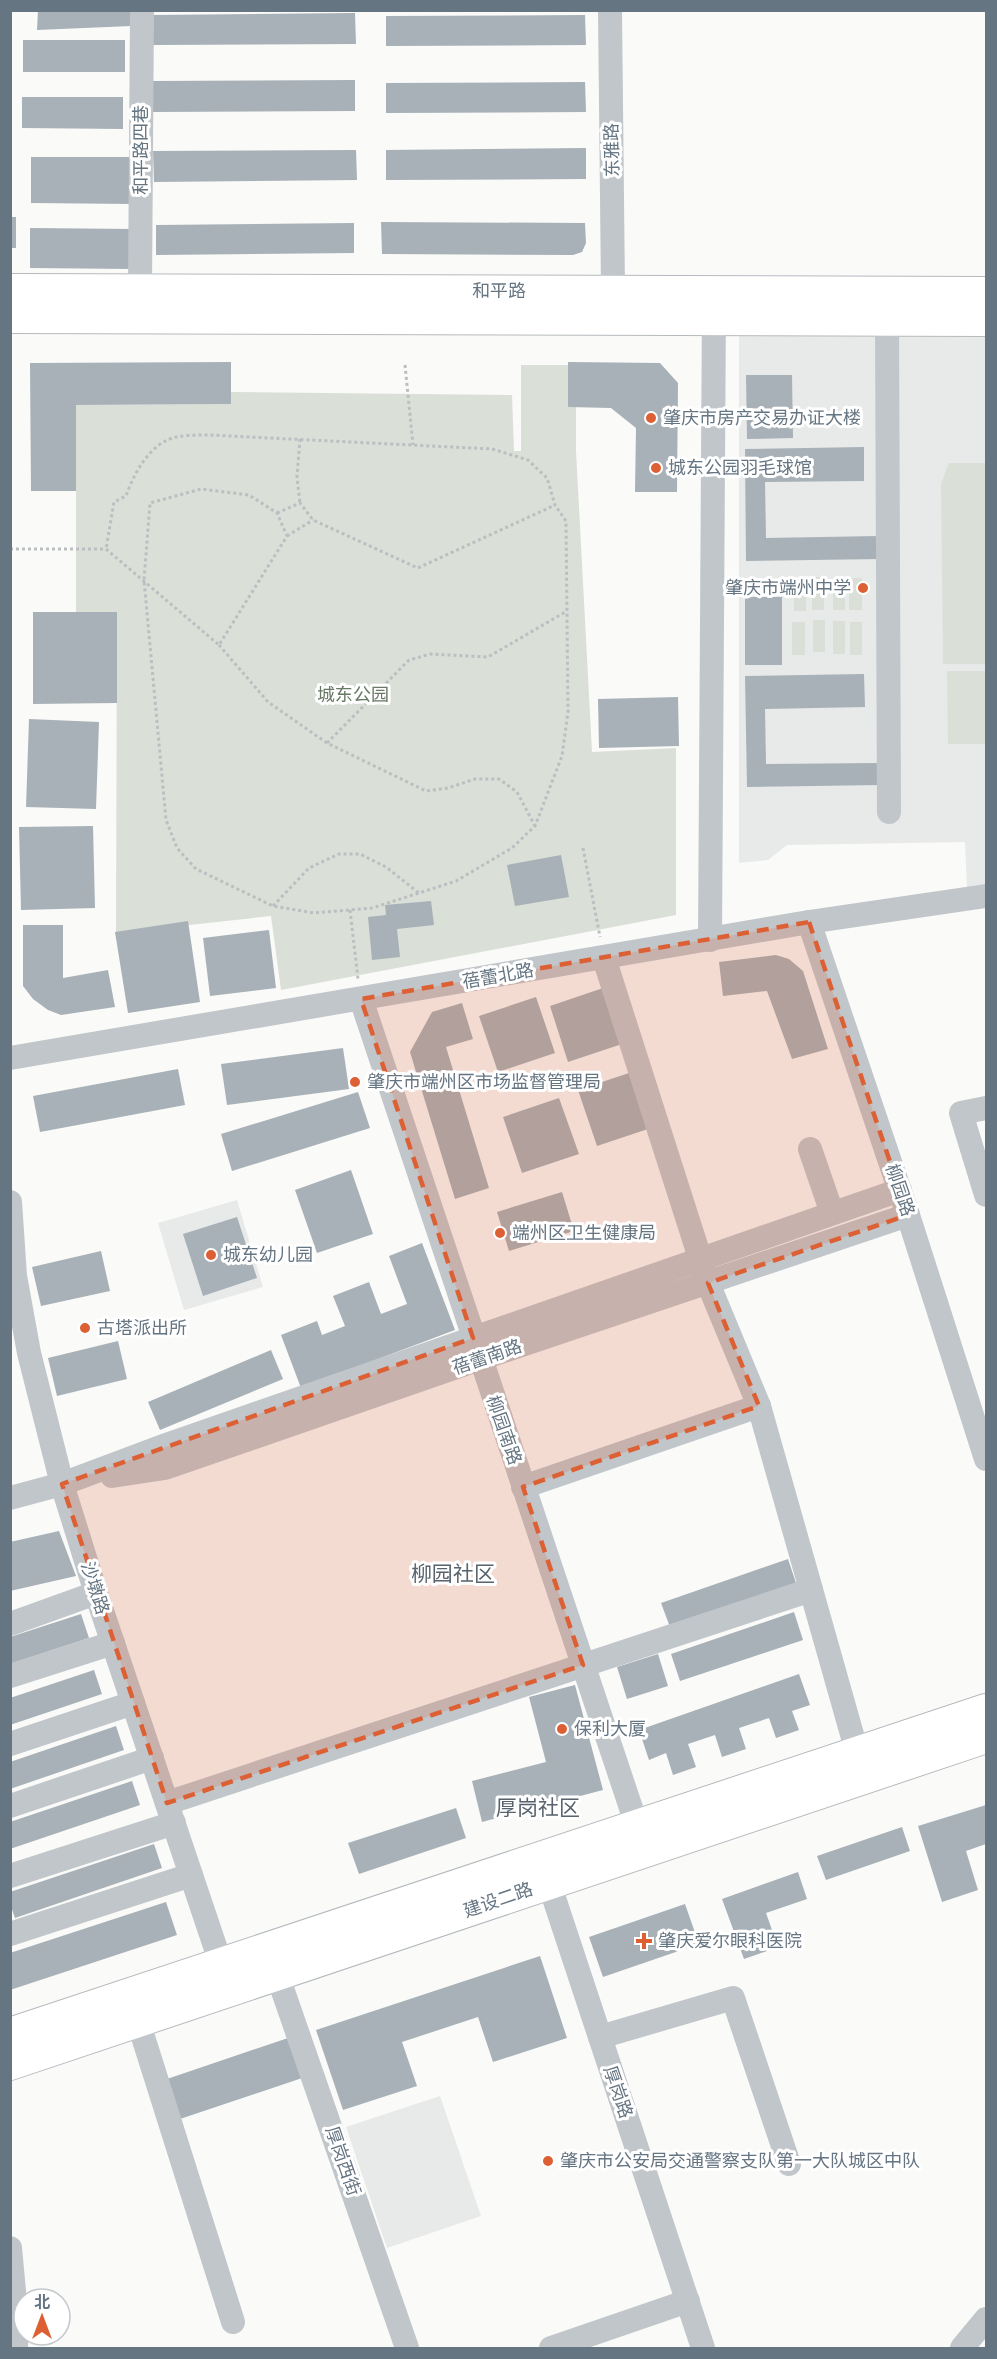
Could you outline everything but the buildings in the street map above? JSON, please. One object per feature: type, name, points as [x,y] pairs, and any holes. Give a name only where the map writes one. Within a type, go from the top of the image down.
[{"type":"main road","name":"和平路","points":[[10,290],[613,290],[714,306],[887,320],[987,320]]},
{"type":"main road","name":"和平路","points":[[10,317],[714,306],[987,293]]},
{"type":"main road","name":"建设二路","points":[[10,2034],[987,1710]]},
{"type":"main road","name":"建设二路","points":[[10,2064],[987,1737]]},
{"type":"street","name":"和平路四巷","points":[[140,290],[142,10]]},
{"type":"street","name":"东雅路","points":[[610,10],[613,290]]},
{"type":"street","points":[[710,939],[714,306]]},
{"type":"street","points":[[887,320],[889,812]]},
{"type":"street","name":"蓓蕾北路","points":[[10,1058],[809,922],[987,896]]},
{"type":"street","name":"柳园路","points":[[809,922],[900,1190],[987,1459]]},
{"type":"street","points":[[604,958],[708,1283],[759,1406],[857,1752]]},
{"type":"street","name":"柳园南路","points":[[360,999],[638,1826]]},
{"type":"street","points":[[987,1108],[961,1113],[987,1195]]},
{"type":"street","points":[[810,1149],[832,1214]]},
{"type":"street","name":"蓓蕾南路","points":[[10,1498],[62,1484],[165,1468],[476,1349],[700,1259],[900,1190]]},
{"type":"street","name":"沙墩路","points":[[10,1202],[15,1276],[29,1353],[62,1484],[96,1593],[221,1964]]},
{"type":"street","name":"蓓蕾南路","points":[[476,1349],[708,1283],[908,1215]]},
{"type":"street","points":[[523,1487],[759,1406]]},
{"type":"street","points":[[10,1876],[170,1813],[584,1665],[811,1590]]},
{"type":"street","points":[[10,1624],[96,1593]]},
{"type":"street","points":[[10,1676],[113,1643]]},
{"type":"street","points":[[10,1744],[134,1703]]},
{"type":"street","points":[[10,1806],[152,1758]]},
{"type":"street","points":[[10,1934],[191,1875]]},
{"type":"street","name":"厚岗路","points":[[549,1883],[703,2349]]},
{"type":"street","name":"厚岗西街","points":[[277,1974],[407,2349]]},
{"type":"street","points":[[600,2037],[733,1998],[789,2164]]},
{"type":"street","points":[[138,2021],[233,2322]]},
{"type":"street","points":[[10,2248],[17,2323],[16,2349]]},
{"type":"street","points":[[551,2349],[688,2301]]},
{"type":"street","points":[[962,2349],[987,2319]]},
{"type":"path","points":[[405,365],[413,445]]},
{"type":"path","points":[[106,549],[114,502],[126,496],[132,481],[151,451],[174,437],[209,435],[492,449],[528,460],[547,478],[555,506],[566,521],[568,712],[562,756],[535,826],[512,848],[465,875],[419,893],[372,908],[314,913],[273,906],[196,869],[177,848],[166,820],[144,580],[150,503],[201,489],[249,495],[277,513],[287,536]]},
{"type":"path","points":[[300,440],[297,477],[300,503],[313,520],[418,568],[555,506]]},
{"type":"path","points":[[277,513],[300,503]]},
{"type":"path","points":[[219,645],[287,536],[313,520]]},
{"type":"path","points":[[10,549],[106,549],[219,645],[268,702],[327,743],[426,791],[448,788],[475,778],[499,778],[517,792],[535,826]]},
{"type":"path","points":[[327,743],[409,660],[430,654],[488,657],[567,611]]},
{"type":"path","points":[[583,848],[604,958]]},
{"type":"path","points":[[273,906],[309,868],[339,854],[360,854],[386,867],[419,893]]},
{"type":"path","points":[[350,910],[360,999]]},
{"type":"highlighted area","points":[[809,922],[908,1215],[708,1283],[759,1406],[523,1487],[583,1665],[167,1803],[62,1484],[473,1338],[361,999]]},
{"type":"shaded area","name":"肇庆市端州中学","points":[[739,334],[986,334],[986,887],[967,890],[965,842],[787,845],[768,860],[739,863]]},
{"type":"shaded area","name":"城东幼儿园","points":[[237,1200],[263,1287],[184,1310],[158,1223]]},
{"type":"shaded area","points":[[440,2096],[481,2216],[387,2248],[346,2127]]},
{"type":"green space","name":"城东公园","points":[[521,365],[576,365],[576,451],[592,752],[676,748],[676,915],[281,990],[271,916],[116,933],[117,612],[76,612],[76,405],[231,404],[231,392],[512,395],[514,451],[521,451]]},
{"type":"green space","points":[[949,463],[986,463],[986,664],[943,664],[941,484]]},
{"type":"green space","points":[[812,577],[824,577],[824,610],[812,610]]},
{"type":"green space","points":[[794,578],[806,578],[806,611],[794,611]]},
{"type":"green space","points":[[833,578],[845,578],[845,610],[833,610]]},
{"type":"green space","points":[[849,578],[862,578],[862,610],[849,610]]},
{"type":"green space","points":[[813,620],[825,620],[825,652],[813,652]]},
{"type":"green space","points":[[833,621],[845,621],[845,654],[833,654]]},
{"type":"green space","points":[[792,622],[805,622],[805,655],[792,655]]},
{"type":"green space","points":[[850,622],[862,622],[862,655],[850,655]]},
{"type":"green space","points":[[947,671],[986,671],[986,744],[948,744]]},
{"type":"place","name":"肇庆市房产交易办证大楼","points":[[651,418]]},
{"type":"place","name":"城东公园羽毛球馆","points":[[656,468]]},
{"type":"place","name":"肇庆市端州中学","points":[[863,588]]},
{"type":"place","name":"肇庆市端州区市场监督管理局","points":[[355,1082]]},
{"type":"place","name":"端州区卫生健康局","points":[[500,1233]]},
{"type":"place","name":"城东幼儿园","points":[[211,1255]]},
{"type":"place","name":"古塔派出所","points":[[85,1328]]},
{"type":"place","name":"保利大厦","points":[[562,1729]]},
{"type":"place","name":"肇庆爱尔眼科医院","points":[[644,1941]]},
{"type":"place","name":"肇庆市公安局交通警察支队第一大队城区中队","points":[[548,2161]]},
{"type":"district","name":"柳园社区","points":[[453,1574]]},
{"type":"district","name":"厚岗社区","points":[[538,1808]]}]
